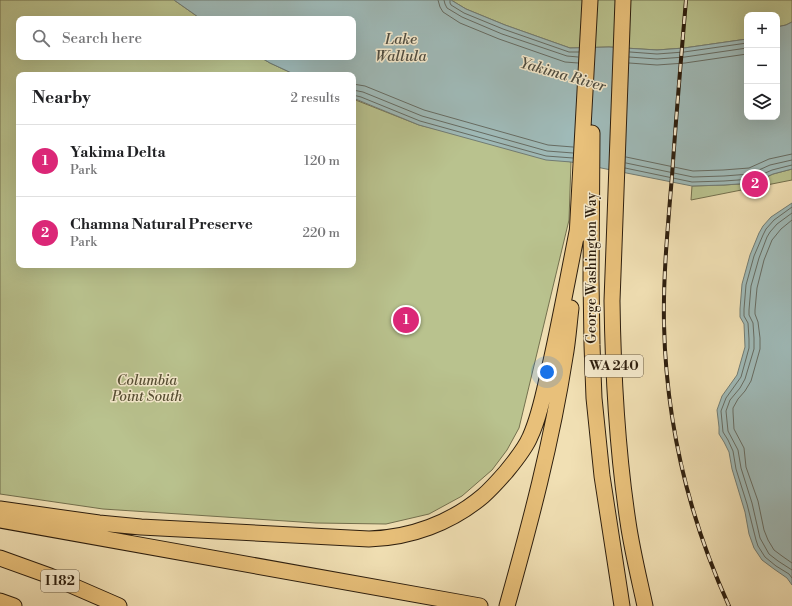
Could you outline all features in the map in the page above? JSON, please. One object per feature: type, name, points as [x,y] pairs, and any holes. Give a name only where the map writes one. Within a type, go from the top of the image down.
[{"type":"highway","name":"WA 240","points":[[507,606],[536,500],[555,414],[567,343],[578,227],[585,206],[590,0]]},
{"type":"highway","name":"George Washington Way","points":[[594,0],[585,206],[594,398],[602,476],[622,606]]},
{"type":"highway","name":"WA 240","points":[[623,0],[612,301],[616,412],[628,524],[645,606]]},
{"type":"highway","points":[[0,509],[92,522],[141,527],[369,540],[400,536],[429,528],[443,522],[483,496],[513,463],[530,438],[542,402],[578,227]]},
{"type":"highway","points":[[0,520],[476,605]]},
{"type":"highway","points":[[628,524],[638,606]]},
{"type":"highway","name":"I 182","points":[[0,558],[50,576],[119,606]]},
{"type":"highway","points":[[0,601],[10,606]]},
{"type":"highway","points":[[0,601],[14,606]]},
{"type":"green space","name":"Columbia Point South","points":[[0,0],[174,0],[197,16],[16,16],[16,60],[265,60],[290,72],[16,72],[16,268],[356,268],[356,100],[419,125],[571,162],[569,220],[519,428],[507,450],[492,470],[462,496],[429,514],[386,524],[316,523],[103,509],[0,494]]},
{"type":"green space","points":[[451,0],[792,0],[792,22],[780,26],[780,12],[744,12],[744,39],[684,48],[657,50],[609,47],[570,48],[505,25],[466,9]]},
{"type":"green space","points":[[792,169],[792,180],[691,200],[692,186],[753,183],[773,174]]},
{"type":"water","points":[[174,0],[451,0],[466,9],[505,25],[570,48],[609,47],[657,50],[684,48],[744,39],[744,120],[780,120],[780,26],[792,22],[792,169],[773,174],[753,183],[692,186],[571,162],[546,160],[419,125],[356,99],[356,72],[290,72],[265,60],[356,60],[356,16],[197,16]]},
{"type":"water","points":[[792,203],[792,585],[787,578],[762,560],[754,548],[732,469],[729,452],[719,434],[717,410],[722,396],[737,375],[745,347],[744,324],[740,317],[740,309],[742,284],[750,255],[763,226],[771,217]]},
{"type":"railway","points":[[686,0],[667,231],[664,306],[666,360],[669,397],[675,433],[691,504],[715,573],[729,606]]},
{"type":"place","name":"Chamna Natural Preserve","points":[[755,184]]},
{"type":"place","name":"Yakima Delta","points":[[406,320]]},
{"type":"water label","name":"Lake Wallula","points":[[401,48]]},
{"type":"water label","name":"Yakima River","points":[[563,75]]}]
